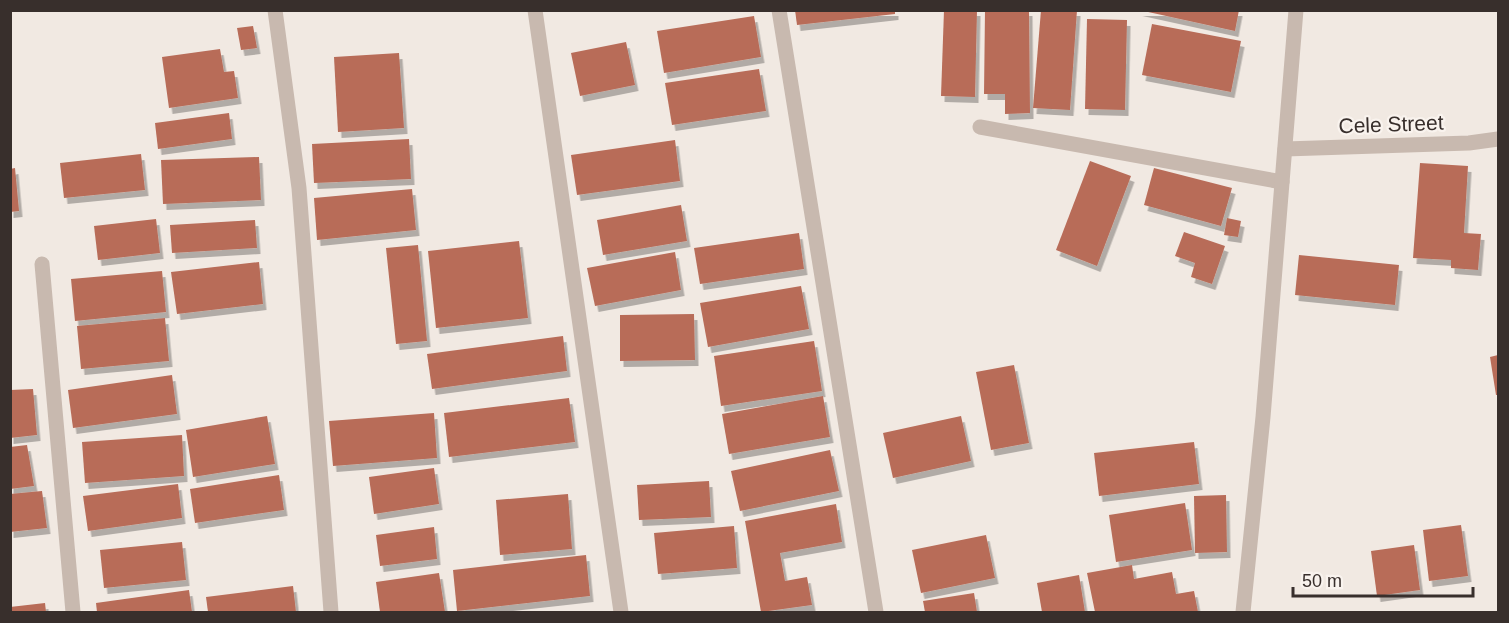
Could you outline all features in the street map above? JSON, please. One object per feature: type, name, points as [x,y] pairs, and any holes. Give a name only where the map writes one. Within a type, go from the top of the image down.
[{"type":"street","points":[[275,10],[299,188],[331,612]]},
{"type":"street","points":[[535,10],[621,612]]},
{"type":"street","points":[[779,10],[876,612]]},
{"type":"street","points":[[1243,612],[1263,417],[1296,10]]},
{"type":"street","points":[[981,127],[1282,182]]},
{"type":"street","name":"Cele Street","points":[[1285,149],[1469,143],[1498,139]]},
{"type":"street","points":[[42,264],[73,612]]},
{"type":"building","points":[[795,10],[895,10],[895,14],[797,25]]},
{"type":"building","points":[[944,10],[977,10],[975,97],[941,96]]},
{"type":"building","points":[[985,10],[1029,10],[1030,113],[1005,114],[1005,94],[984,94]]},
{"type":"building","points":[[1041,10],[1077,10],[1070,110],[1033,108]]},
{"type":"building","points":[[1139,10],[1239,10],[1235,31]]},
{"type":"building","points":[[754,16],[761,57],[664,73],[657,31]]},
{"type":"building","points":[[1087,19],[1127,20],[1125,110],[1085,109]]},
{"type":"building","points":[[1152,24],[1241,41],[1231,92],[1142,75]]},
{"type":"building","points":[[253,26],[257,48],[241,50],[237,28]]},
{"type":"building","points":[[626,42],[635,85],[580,96],[571,53]]},
{"type":"building","points":[[220,49],[224,72],[234,71],[238,98],[169,108],[162,57]]},
{"type":"building","points":[[399,53],[404,128],[338,132],[334,57]]},
{"type":"building","points":[[759,69],[766,111],[672,125],[665,83]]},
{"type":"building","points":[[229,113],[232,139],[158,149],[155,123]]},
{"type":"building","points":[[409,139],[411,179],[314,183],[312,144]]},
{"type":"building","points":[[675,140],[680,181],[577,195],[571,155]]},
{"type":"building","points":[[141,154],[145,190],[64,198],[60,163]]},
{"type":"building","points":[[259,157],[261,200],[163,204],[161,160]]},
{"type":"building","points":[[1090,161],[1131,176],[1097,266],[1056,250]]},
{"type":"building","points":[[1420,163],[1468,166],[1464,233],[1481,234],[1478,270],[1451,268],[1451,260],[1413,258]]},
{"type":"building","points":[[15,168],[19,211],[10,212],[10,169]]},
{"type":"building","points":[[1154,168],[1232,188],[1221,226],[1144,205]]},
{"type":"building","points":[[412,189],[416,230],[317,240],[314,198]]},
{"type":"building","points":[[681,205],[687,241],[603,255],[597,220]]},
{"type":"building","points":[[1227,218],[1241,221],[1238,237],[1224,235]]},
{"type":"building","points":[[156,219],[160,253],[98,260],[94,226]]},
{"type":"building","points":[[255,220],[257,248],[172,253],[170,225]]},
{"type":"building","points":[[1184,232],[1225,246],[1212,284],[1191,277],[1195,263],[1175,256]]},
{"type":"building","points":[[799,233],[804,269],[700,284],[694,248]]},
{"type":"building","points":[[519,241],[528,318],[436,328],[428,251]]},
{"type":"building","points":[[418,245],[427,341],[396,344],[386,248]]},
{"type":"building","points":[[675,252],[681,290],[595,306],[587,268]]},
{"type":"building","points":[[1299,255],[1399,265],[1395,305],[1295,295]]},
{"type":"building","points":[[259,262],[263,304],[177,314],[171,272]]},
{"type":"building","points":[[162,271],[166,312],[75,321],[71,279]]},
{"type":"building","points":[[801,286],[809,329],[708,347],[700,303]]},
{"type":"building","points":[[694,314],[695,360],[620,361],[620,315]]},
{"type":"building","points":[[165,318],[169,361],[81,369],[77,326]]},
{"type":"building","points":[[563,336],[567,371],[432,389],[427,354]]},
{"type":"building","points":[[814,341],[822,391],[721,406],[714,356]]},
{"type":"building","points":[[1498,355],[1498,395],[1496,395],[1490,357]]},
{"type":"building","points":[[1014,365],[1029,443],[991,450],[976,372]]},
{"type":"building","points":[[172,375],[177,414],[73,428],[68,390]]},
{"type":"building","points":[[33,389],[37,435],[10,438],[10,390]]},
{"type":"building","points":[[823,396],[830,437],[729,454],[722,414]]},
{"type":"building","points":[[569,398],[575,442],[449,457],[444,413]]},
{"type":"building","points":[[434,413],[437,458],[333,466],[329,421]]},
{"type":"building","points":[[267,416],[275,464],[193,477],[186,430]]},
{"type":"building","points":[[961,416],[971,461],[893,478],[883,433]]},
{"type":"building","points":[[182,435],[184,476],[85,483],[82,442]]},
{"type":"building","points":[[1194,442],[1199,484],[1099,496],[1094,453]]},
{"type":"building","points":[[27,445],[34,486],[10,489],[10,447]]},
{"type":"building","points":[[830,450],[839,491],[740,511],[731,471]]},
{"type":"building","points":[[434,468],[439,504],[374,514],[369,477]]},
{"type":"building","points":[[279,475],[284,510],[195,523],[190,489]]},
{"type":"building","points":[[709,481],[711,517],[639,520],[637,485]]},
{"type":"building","points":[[178,484],[182,518],[88,531],[83,496]]},
{"type":"building","points":[[42,491],[47,528],[10,532],[10,494]]},
{"type":"building","points":[[568,494],[572,549],[500,555],[496,500]]},
{"type":"building","points":[[1226,495],[1227,552],[1195,553],[1194,496]]},
{"type":"building","points":[[1185,503],[1192,550],[1116,562],[1109,515]]},
{"type":"building","points":[[836,504],[842,542],[780,553],[785,581],[807,577],[812,605],[761,612],[745,521]]},
{"type":"building","points":[[1461,525],[1468,576],[1429,581],[1423,530]]},
{"type":"building","points":[[734,526],[737,568],[658,574],[654,533]]},
{"type":"building","points":[[434,527],[437,559],[380,566],[376,535]]},
{"type":"building","points":[[986,535],[995,578],[921,593],[912,550]]},
{"type":"building","points":[[182,542],[186,580],[104,588],[100,550]]},
{"type":"building","points":[[1414,545],[1420,590],[1377,596],[1371,551]]},
{"type":"building","points":[[586,555],[590,596],[457,611],[453,570]]},
{"type":"building","points":[[1132,565],[1134,579],[1172,572],[1176,594],[1194,591],[1198,612],[1095,612],[1087,573]]},
{"type":"building","points":[[439,573],[445,612],[380,612],[376,582]]},
{"type":"building","points":[[1079,575],[1085,612],[1042,612],[1037,583]]},
{"type":"building","points":[[293,586],[296,612],[208,612],[206,597]]},
{"type":"building","points":[[189,590],[192,612],[97,612],[96,603]]},
{"type":"building","points":[[974,593],[977,612],[925,612],[923,601]]},
{"type":"building","points":[[45,603],[46,612],[10,612],[10,607]]}]
